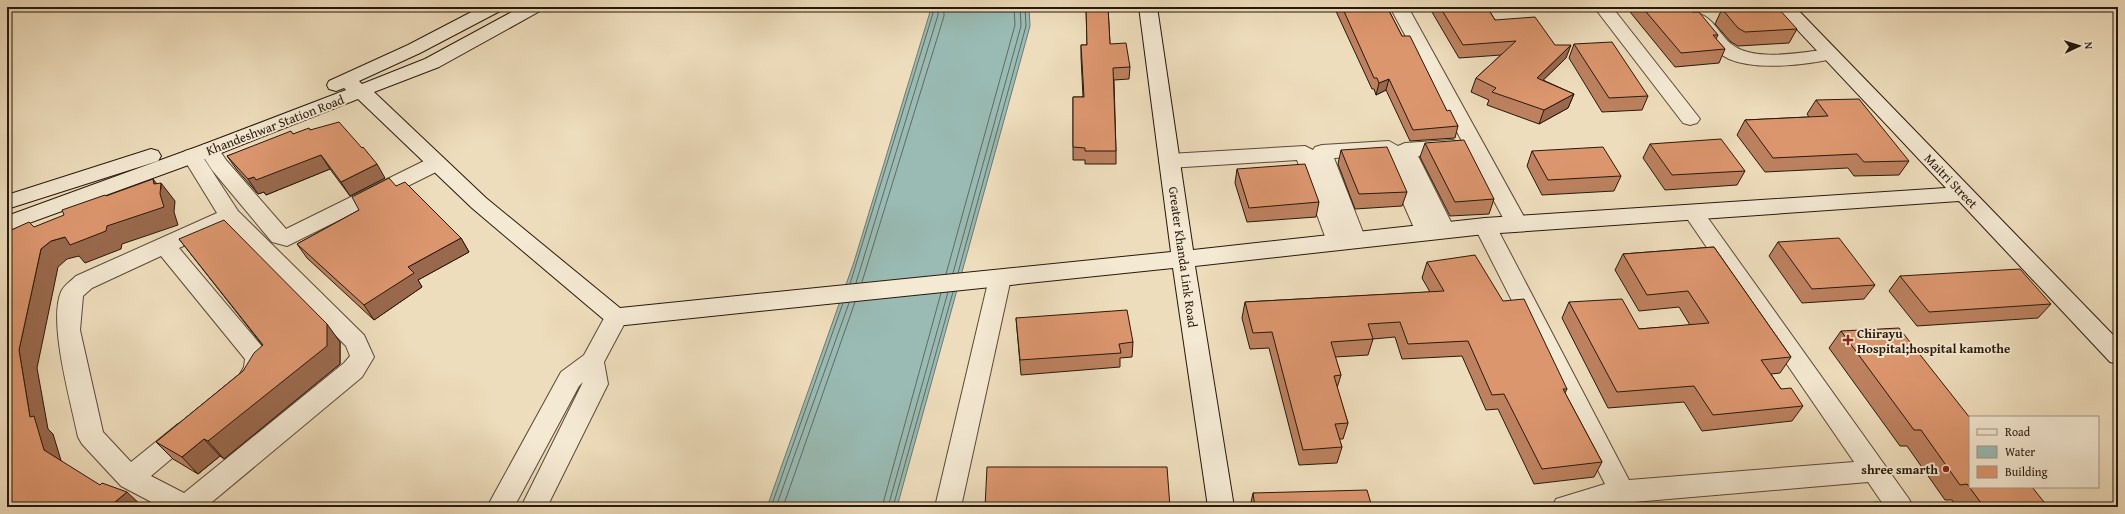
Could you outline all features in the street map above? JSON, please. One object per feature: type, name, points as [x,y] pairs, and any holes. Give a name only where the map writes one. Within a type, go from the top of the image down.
[{"type":"street","name":"Khandeshwar Station Road","points":[[7,224],[201,153],[354,86],[414,49],[494,7]]},
{"type":"street","name":"Khandeshwar Station Road","points":[[7,202],[165,151],[260,116],[432,63],[534,7]]},
{"type":"street","name":"Greater Khanda Link Road","points":[[1148,7],[1183,259],[1222,507]]},
{"type":"street","points":[[1399,7],[1517,224]]},
{"type":"street","points":[[1603,7],[1690,119]]},
{"type":"street","name":"Maitri Street","points":[[1785,7],[2118,355]]},
{"type":"street","points":[[1699,19],[1726,50],[1740,58],[1758,59],[1830,54]]},
{"type":"street","points":[[354,86],[435,164],[508,230],[616,317],[975,281],[1485,226],[1964,194]]},
{"type":"street","points":[[1435,231],[1405,150],[1474,145]]},
{"type":"street","points":[[1346,241],[1322,152],[1389,148],[1435,231]]},
{"type":"street","points":[[201,153],[219,165],[280,237],[287,238],[435,164]]},
{"type":"street","points":[[201,153],[230,216],[344,332],[356,341],[362,357],[352,370],[186,507],[130,478],[91,437],[68,330],[72,292],[84,282],[230,216]]},
{"type":"street","points":[[1169,161],[1305,153],[1346,241]]},
{"type":"street","points":[[1693,212],[1900,507]]},
{"type":"street","points":[[1485,226],[1622,492]]},
{"type":"street","points":[[164,245],[257,357],[256,370],[247,382],[235,391]]},
{"type":"street","points":[[948,507],[1000,278]]},
{"type":"street","points":[[500,507],[570,379],[592,362],[616,317]]},
{"type":"street","points":[[534,507],[596,384],[592,362]]},
{"type":"street","points":[[130,478],[206,415]]},
{"type":"street","points":[[1565,507],[1586,500],[1622,492],[1874,471]]},
{"type":"water","points":[[929,7],[1029,7],[1030,26],[897,507],[767,507],[854,262],[930,12]]},
{"type":"building","points":[[1086,7],[1108,7],[1110,44],[1126,43],[1130,67],[1113,68],[1116,151],[1085,151],[1085,148],[1073,147],[1073,97],[1084,97],[1081,45],[1087,45]]},
{"type":"building","points":[[1342,7],[1387,7],[1402,36],[1410,36],[1447,111],[1450,110],[1458,126],[1413,130],[1389,79],[1379,83],[1377,78],[1374,78]]},
{"type":"building","points":[[1440,7],[1487,7],[1495,20],[1535,17],[1555,45],[1571,45],[1537,78],[1574,94],[1544,110],[1492,92],[1496,88],[1476,78],[1516,41],[1463,45]]},
{"type":"building","points":[[1642,7],[1688,7],[1692,12],[1699,12],[1718,35],[1713,35],[1725,49],[1681,53]]},
{"type":"building","points":[[1777,7],[1797,29],[1745,32],[1738,28],[1722,9]]},
{"type":"building","points":[[1612,42],[1648,96],[1609,98],[1574,44]]},
{"type":"building","points":[[1859,99],[1909,161],[1864,162],[1857,154],[1773,158],[1745,120],[1828,116],[1816,100]]},
{"type":"building","points":[[339,122],[377,164],[341,182],[321,155],[256,180],[254,177],[248,179],[227,156],[291,131],[293,134],[309,128],[310,130]]},
{"type":"building","points":[[1721,139],[1745,171],[1672,175],[1650,144]]},
{"type":"building","points":[[1464,140],[1494,199],[1455,202],[1425,143]]},
{"type":"building","points":[[1387,147],[1407,192],[1359,194],[1341,150]]},
{"type":"building","points":[[1603,147],[1621,176],[1548,180],[1532,151]]},
{"type":"building","points":[[1305,164],[1319,202],[1249,208],[1237,169]]},
{"type":"building","points":[[389,178],[396,186],[405,182],[461,238],[408,267],[414,273],[364,305],[297,244],[359,210],[352,197]]},
{"type":"building","points":[[153,179],[154,184],[161,183],[160,194],[164,207],[107,226],[106,231],[70,245],[65,237],[51,241],[41,249],[19,350],[30,417],[34,416],[44,450],[100,485],[102,483],[127,492],[109,507],[7,507],[7,232],[29,222],[34,227],[64,215],[62,210]]},
{"type":"building","points":[[224,220],[327,324],[327,346],[208,441],[204,439],[182,457],[156,442],[243,371],[254,353],[263,345],[179,239]]},
{"type":"building","points":[[1839,238],[1875,285],[1812,289],[1778,242]]},
{"type":"building","points":[[1714,247],[1791,357],[1761,360],[1781,389],[1791,388],[1803,406],[1713,415],[1694,386],[1617,392],[1569,302],[1622,299],[1639,329],[1709,323],[1688,291],[1647,295],[1623,254]]},
{"type":"building","points":[[1475,255],[1503,301],[1524,299],[1567,389],[1563,389],[1602,462],[1542,469],[1504,394],[1492,395],[1468,341],[1408,344],[1400,322],[1368,324],[1373,339],[1331,342],[1341,375],[1334,376],[1348,423],[1335,424],[1342,447],[1303,450],[1272,332],[1253,333],[1245,302],[1444,291],[1427,262]]},
{"type":"building","points":[[2020,269],[2051,304],[1929,312],[1900,276]]},
{"type":"building","points":[[1127,310],[1133,342],[1119,344],[1121,353],[1020,360],[1016,318]]},
{"type":"building","points":[[1899,328],[1969,417],[1969,487],[1967,484],[1960,485],[1921,430],[1914,430],[1841,331]]},
{"type":"building","points":[[987,467],[1167,467],[1170,507],[985,507]]},
{"type":"building","points":[[1970,488],[2033,488],[2048,507],[1984,507]]},
{"type":"building","points":[[1367,490],[1372,507],[1255,507],[1253,493]]},
{"type":"building","points":[[1878,502],[1881,507],[1820,507]]},
{"type":"place","name":"Chirayu Hospital;hospital kamothe","points":[[1848,340]]},
{"type":"place","name":"shree smarth","points":[[1946,469]]}]
